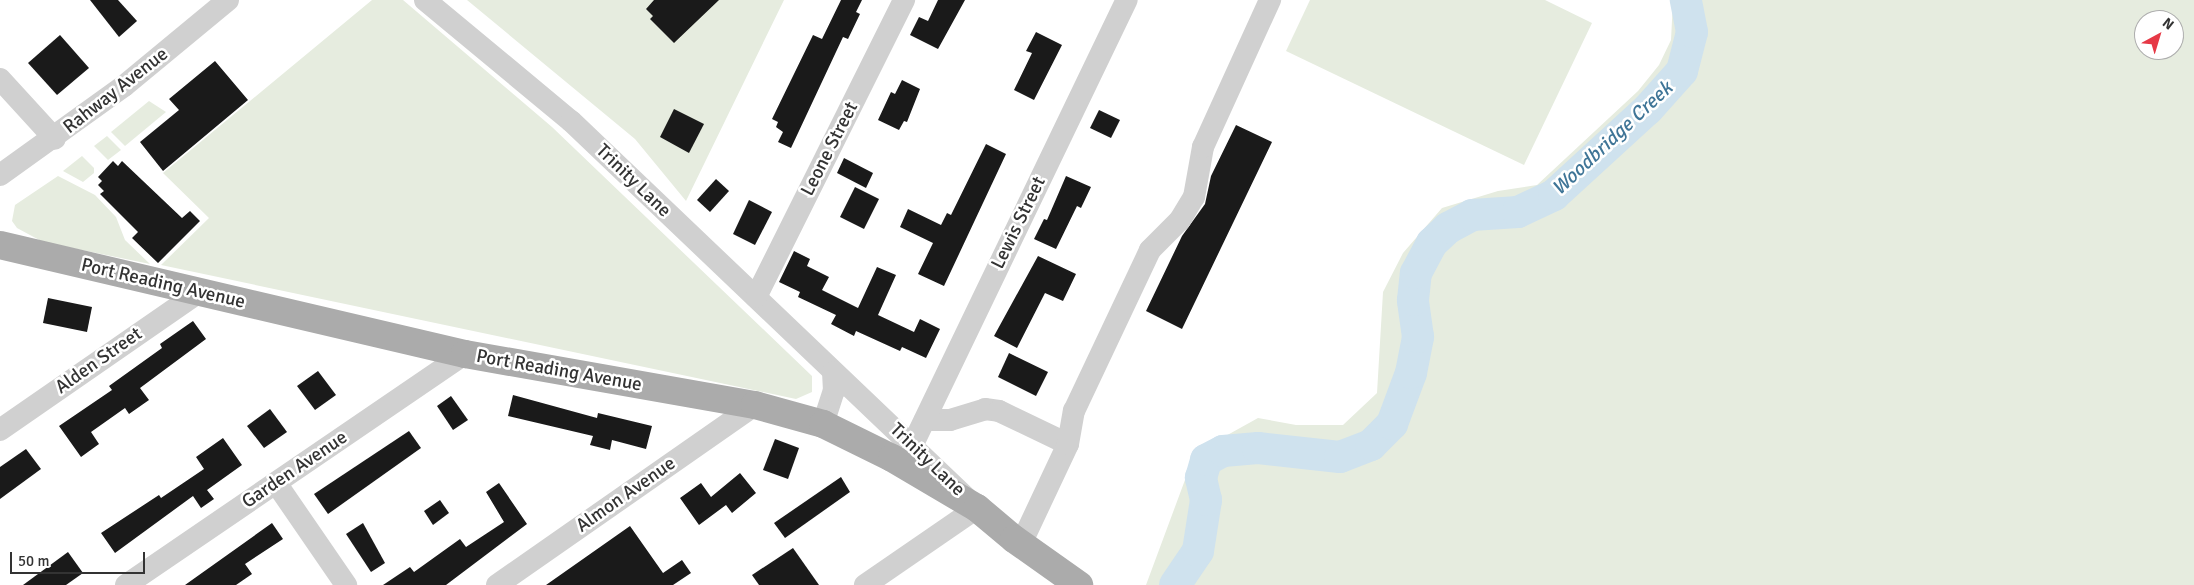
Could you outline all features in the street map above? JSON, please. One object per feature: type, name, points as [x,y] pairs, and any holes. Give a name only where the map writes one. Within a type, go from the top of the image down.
[{"type":"main road","name":"Port Reading Avenue","points":[[0,245],[149,278],[198,293],[465,354],[755,405],[823,424],[892,458],[977,508],[1071,583]]},
{"type":"street","name":"Rahway Avenue","points":[[0,176],[55,139],[228,0]]},
{"type":"street","name":"Trinity Lane","points":[[425,0],[571,122],[977,508]]},
{"type":"street","name":"Leone Street","points":[[756,298],[904,0]]},
{"type":"street","name":"Lewis Street","points":[[912,446],[1127,0]]},
{"type":"street","points":[[1021,544],[1068,444],[1074,411],[1150,250],[1180,220],[1194,196],[1203,147],[1270,0]]},
{"type":"street","points":[[0,79],[55,139]]},
{"type":"street","name":"Alden Street","points":[[0,430],[198,293]]},
{"type":"street","name":"Garden Avenue","points":[[126,585],[465,354]]},
{"type":"street","points":[[823,424],[834,392],[833,372]]},
{"type":"street","name":"Almon Avenue","points":[[497,585],[755,405]]},
{"type":"street","points":[[924,420],[950,420],[984,409],[999,411],[1068,444]]},
{"type":"street","points":[[276,482],[346,585]]},
{"type":"street","points":[[865,585],[977,508]]},
{"type":"shaded area","points":[[372,0],[403,0],[552,127],[812,376],[812,392],[796,399],[161,265],[209,218],[163,173]]},
{"type":"shaded area","points":[[467,0],[784,0],[686,201],[635,139]]},
{"type":"shaded area","points":[[1310,0],[1545,0],[1592,23],[1524,165],[1286,51]]},
{"type":"shaded area","points":[[1673,0],[2194,0],[2194,585],[1146,585],[1195,453],[1258,418],[1296,425],[1343,425],[1377,393],[1383,292],[1403,253],[1442,208],[1498,191],[1537,185],[1638,91],[1659,65],[1671,40]]},
{"type":"shaded area","points":[[149,101],[166,112],[125,146],[111,132]]},
{"type":"shaded area","points":[[107,136],[121,150],[108,160],[94,146]]},
{"type":"shaded area","points":[[82,156],[94,168],[94,173],[83,182],[63,171]]},
{"type":"shaded area","points":[[58,176],[95,195],[116,217],[125,240],[150,264],[43,242],[17,228],[12,221],[15,205]]},
{"type":"building","points":[[90,0],[118,0],[137,21],[119,37]]},
{"type":"building","points":[[654,0],[719,0],[674,43],[650,19],[653,16],[646,9]]},
{"type":"building","points":[[841,0],[862,0],[856,12],[860,14],[848,39],[843,37],[791,148],[778,142],[783,132],[776,127],[778,122],[772,119],[813,35],[822,39]]},
{"type":"building","points":[[938,0],[965,0],[938,49],[910,35],[919,17],[928,21]]},
{"type":"building","points":[[1036,32],[1062,45],[1034,100],[1014,90],[1032,53],[1026,51]]},
{"type":"building","points":[[60,35],[89,68],[57,95],[28,63]]},
{"type":"building","points":[[215,61],[248,100],[163,171],[140,142],[179,110],[169,99]]},
{"type":"building","points":[[902,80],[920,89],[907,122],[904,121],[899,130],[878,120],[891,92],[895,94]]},
{"type":"building","points":[[674,109],[704,124],[689,153],[660,137]]},
{"type":"building","points":[[1099,110],[1120,120],[1111,138],[1090,128]]},
{"type":"building","points":[[1236,125],[1272,142],[1182,329],[1146,311],[1182,236],[1205,204],[1211,176]]},
{"type":"building","points":[[986,144],[1006,154],[944,286],[918,274],[933,243],[900,227],[908,209],[941,225],[947,213],[951,215]]},
{"type":"building","points":[[844,158],[873,173],[866,188],[837,173]]},
{"type":"building","points":[[113,161],[118,166],[122,161],[182,218],[190,211],[200,221],[158,263],[132,238],[138,232],[100,194],[104,191],[98,185],[102,181],[98,177]]},
{"type":"building","points":[[1066,176],[1091,187],[1081,208],[1077,206],[1056,249],[1034,239],[1044,219],[1047,220]]},
{"type":"building","points":[[716,179],[729,191],[710,212],[697,200]]},
{"type":"building","points":[[855,187],[879,199],[864,229],[840,217]]},
{"type":"building","points":[[749,200],[772,212],[755,245],[733,234]]},
{"type":"building","points":[[794,251],[810,259],[807,266],[829,277],[822,290],[858,308],[877,267],[896,275],[878,315],[914,332],[920,319],[940,329],[926,358],[902,347],[900,351],[856,331],[854,336],[831,324],[836,315],[798,297],[800,292],[779,282]]},
{"type":"building","points":[[1038,256],[1076,274],[1063,301],[1045,293],[1017,348],[994,336]]},
{"type":"building","points":[[48,298],[92,307],[87,332],[43,323]]},
{"type":"building","points":[[193,321],[206,339],[140,388],[149,400],[129,414],[125,408],[91,432],[99,444],[81,457],[59,426],[112,390],[109,386],[162,348],[160,344]]},
{"type":"building","points":[[1009,353],[1048,372],[1036,396],[998,377]]},
{"type":"building","points":[[318,371],[336,395],[315,410],[297,386]]},
{"type":"building","points":[[513,395],[597,418],[598,413],[652,426],[646,449],[612,440],[610,450],[590,445],[593,436],[508,416]]},
{"type":"building","points":[[451,396],[468,420],[453,430],[437,406]]},
{"type":"building","points":[[270,409],[287,432],[264,448],[247,426]]},
{"type":"building","points":[[409,431],[421,448],[328,514],[314,494]]},
{"type":"building","points":[[223,438],[242,465],[207,490],[214,499],[201,508],[193,496],[115,553],[101,533],[159,495],[161,498],[204,469],[196,457]]},
{"type":"building","points":[[775,439],[799,448],[788,479],[763,470]]},
{"type":"building","points":[[26,449],[41,469],[0,499],[0,467]]},
{"type":"building","points":[[740,473],[756,493],[732,513],[726,505],[699,525],[680,498],[701,483],[711,497]]},
{"type":"building","points":[[841,477],[850,492],[785,538],[774,523]]},
{"type":"building","points":[[499,483],[527,524],[446,585],[383,585],[410,567],[414,572],[460,539],[466,547],[504,522],[486,492]]},
{"type":"building","points":[[440,500],[449,513],[433,525],[424,511]]},
{"type":"building","points":[[272,523],[283,539],[245,564],[252,574],[236,585],[185,585]]},
{"type":"building","points":[[363,523],[385,563],[371,572],[346,534]]},
{"type":"building","points":[[630,526],[663,573],[682,560],[691,573],[673,585],[546,585]]},
{"type":"building","points":[[793,548],[819,585],[759,585],[752,575]]},
{"type":"building","points":[[68,552],[83,573],[66,585],[23,585]]},
{"type":"waterway","name":"Woodbridge Creek","points":[[1175,585],[1198,551],[1206,500],[1201,478],[1206,460],[1223,451],[1258,448],[1340,457],[1371,445],[1392,424],[1411,373],[1418,337],[1413,300],[1416,273],[1432,243],[1448,228],[1472,215],[1518,212],[1554,195],[1648,109],[1682,71],[1692,32],[1686,0]]}]
